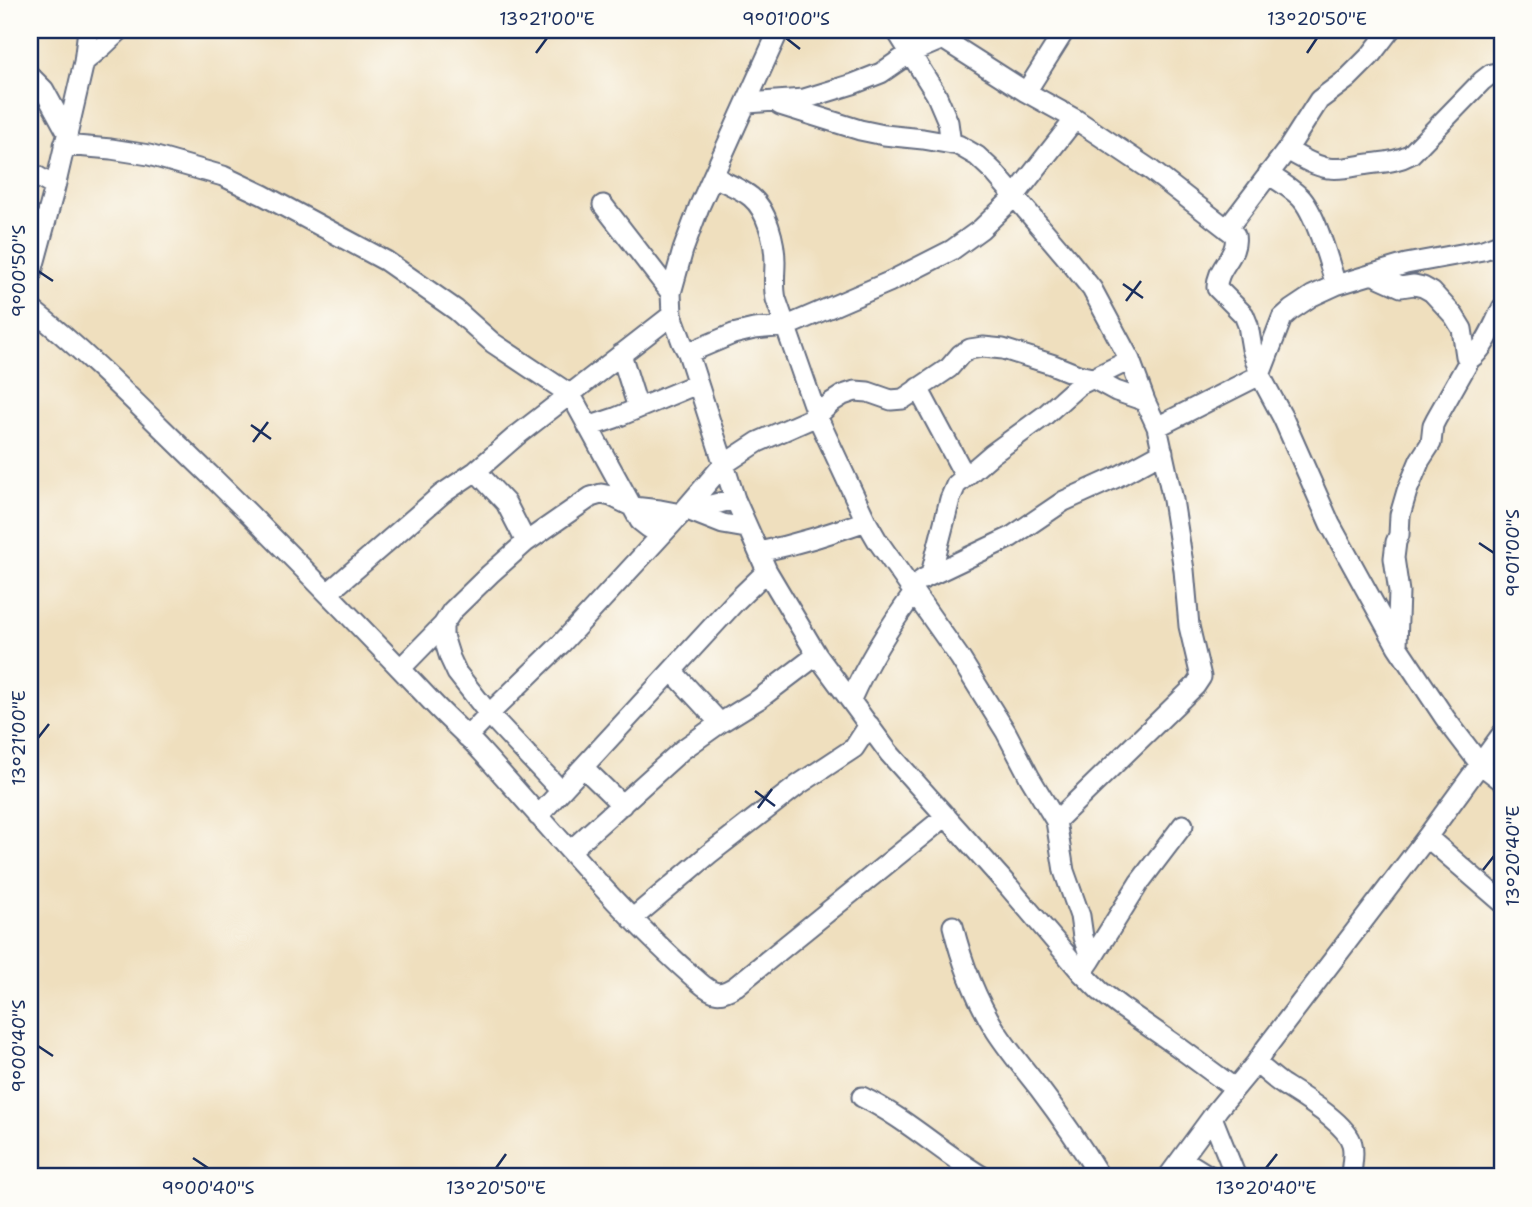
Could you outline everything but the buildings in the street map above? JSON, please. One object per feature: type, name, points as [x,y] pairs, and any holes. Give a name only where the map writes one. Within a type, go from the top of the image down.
[{"type":"street","points":[[30,279],[55,187],[88,30]]},
{"type":"street","points":[[83,62],[120,30]]},
{"type":"street","points":[[779,30],[713,176],[683,250],[671,293],[672,315],[688,354],[723,465],[747,528],[767,571],[817,655],[889,752],[1087,967],[1110,999],[1234,1088]]},
{"type":"street","points":[[897,30],[936,94],[948,122],[951,144]]},
{"type":"street","points":[[925,30],[946,34],[1026,92],[1075,119],[1152,170],[1235,235],[1235,247],[1217,277],[1217,288],[1244,315],[1260,375],[1283,418],[1330,524],[1397,646],[1445,718],[1480,764],[1502,781]]},
{"type":"street","points":[[1026,92],[1065,30]]},
{"type":"street","points":[[1227,229],[1287,150],[1319,100],[1347,79],[1370,56],[1390,30]]},
{"type":"street","points":[[748,103],[804,99],[853,83],[881,73],[910,53],[946,34]]},
{"type":"street","points":[[1287,150],[1317,165],[1339,169],[1403,159],[1411,155],[1482,81],[1491,74],[1502,72]]},
{"type":"street","points":[[30,76],[44,90],[65,138]]},
{"type":"street","points":[[769,102],[860,130],[958,145],[976,156],[993,171],[1092,289],[1130,360],[1157,427],[1173,500],[1189,626],[1201,677],[1195,686],[1055,821]]},
{"type":"street","points":[[688,354],[733,334],[787,326],[935,260],[981,229],[1014,197],[1075,119]]},
{"type":"street","points":[[65,138],[149,155],[223,176],[386,261],[456,310],[486,338],[571,394],[640,521],[649,528],[666,529]]},
{"type":"street","points":[[30,172],[55,187]]},
{"type":"street","points":[[1268,174],[1301,198],[1305,204],[1321,237],[1336,285]]},
{"type":"street","points":[[713,176],[749,195],[763,213],[774,244],[774,290],[817,415],[866,521],[960,658],[1006,732],[1055,821],[1065,871],[1080,916],[1087,967]]},
{"type":"street","points":[[603,205],[671,293]]},
{"type":"street","points":[[1157,427],[1260,375],[1282,318],[1312,296],[1336,285],[1406,264],[1482,250],[1502,243]]},
{"type":"street","points":[[1372,274],[1401,287],[1414,285],[1432,292],[1462,329],[1466,356],[1470,359]]},
{"type":"street","points":[[30,308],[83,352],[328,593],[467,737],[632,919],[712,992],[723,993],[758,970],[946,816]]},
{"type":"street","points":[[1397,646],[1399,592],[1394,558],[1406,491],[1431,443],[1436,419],[1502,308]]},
{"type":"street","points":[[328,593],[419,512],[476,471],[515,437],[672,315]]},
{"type":"street","points":[[467,737],[561,644],[666,529],[685,512],[723,465],[758,442],[817,415],[832,402],[855,391],[868,392],[891,400],[903,399],[949,368],[961,354],[983,347],[1003,349],[1051,364],[1145,401]]},
{"type":"street","points":[[621,354],[638,408]]},
{"type":"street","points":[[850,699],[881,639],[931,574],[953,490],[965,476],[1044,416],[1069,392],[1130,360]]},
{"type":"street","points":[[588,427],[697,384]]},
{"type":"street","points":[[918,388],[965,476]]},
{"type":"street","points":[[931,574],[1011,537],[1064,501],[1163,453]]},
{"type":"street","points":[[476,471],[506,503],[526,542]]},
{"type":"street","points":[[401,668],[443,625],[464,598],[526,542],[591,497],[601,494],[634,507],[685,512],[723,524],[747,528]]},
{"type":"street","points":[[685,512],[735,499]]},
{"type":"street","points":[[759,552],[813,539],[866,521]]},
{"type":"street","points":[[538,816],[735,602],[767,571]]},
{"type":"street","points":[[443,625],[443,636],[454,668],[489,714],[561,792]]},
{"type":"street","points":[[570,851],[682,750],[759,699],[817,655]]},
{"type":"street","points":[[673,671],[720,723]]},
{"type":"street","points":[[632,919],[709,854],[799,785],[854,748],[869,725]]},
{"type":"street","points":[[1168,1177],[1427,837],[1502,734]]},
{"type":"street","points":[[854,748],[889,752]]},
{"type":"street","points":[[584,768],[622,805]]},
{"type":"street","points":[[1087,967],[1139,883],[1183,825]]},
{"type":"street","points":[[1427,837],[1502,902]]},
{"type":"street","points":[[953,926],[965,968],[994,1028],[1075,1137],[1100,1177]]},
{"type":"street","points":[[1256,1063],[1321,1110],[1346,1132],[1353,1150],[1351,1177]]},
{"type":"street","points":[[862,1097],[922,1133],[983,1177]]},
{"type":"street","points":[[1212,1117],[1236,1177]]},
{"type":"street","points":[[1182,1158],[1211,1177]]}]
